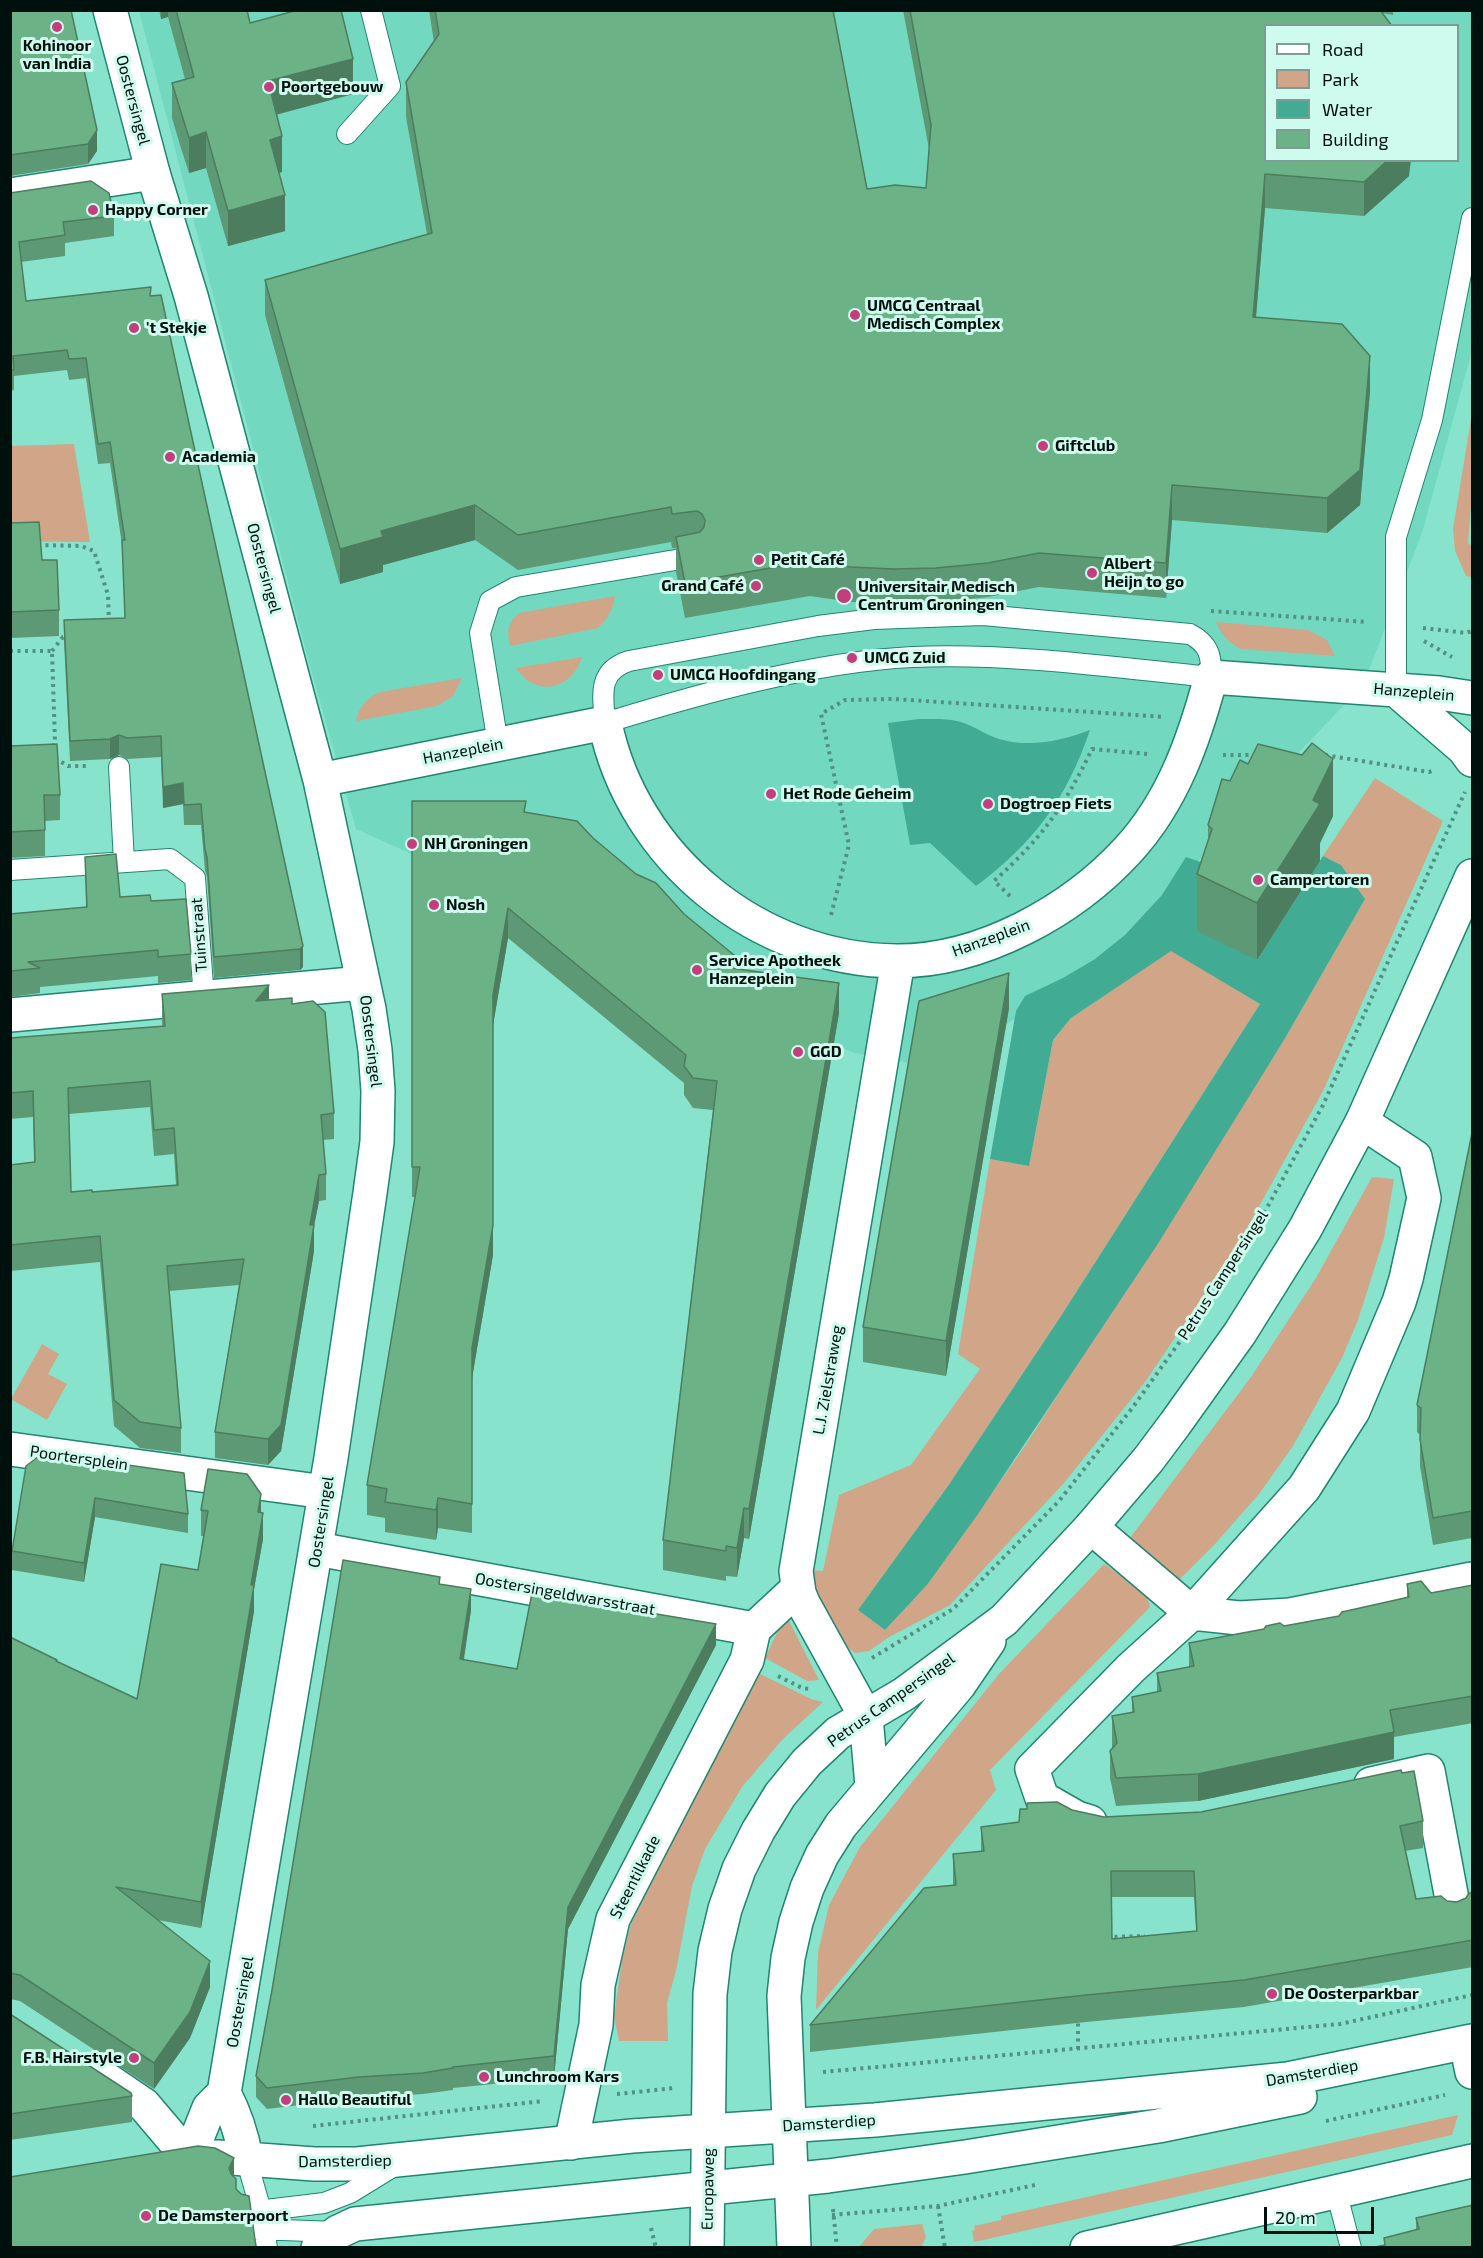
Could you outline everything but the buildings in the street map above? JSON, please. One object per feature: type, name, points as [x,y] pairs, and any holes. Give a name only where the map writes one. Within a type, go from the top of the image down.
[{"type":"street","name":"Oostersingel","points":[[110,10],[153,173],[194,307],[320,780],[363,983],[375,1050],[378,1091],[377,1142],[317,1549],[224,2092],[209,2108],[189,2158]]},
{"type":"street","points":[[10,195],[153,173]]},
{"type":"street","name":"Hanzeplein","points":[[320,780],[605,723],[622,778],[640,813],[661,845],[716,899],[749,921],[784,938],[821,950],[860,958],[898,961],[935,957],[971,949],[1005,936],[1038,921],[1061,907],[1100,877],[1129,849],[1153,818],[1174,784],[1191,745],[1211,677],[1396,690],[1473,698]]},
{"type":"street","points":[[1396,690],[1464,749],[1470,773]]},
{"type":"street","name":"Petrus Campersingel","points":[[791,2180],[784,1996],[795,1922],[822,1855],[841,1825],[872,1786],[959,1685],[1004,1620],[1091,1527],[1155,1451],[1240,1333],[1305,1229],[1362,1122],[1473,876]]},
{"type":"street","name":"L.J. Zielstraweg","points":[[872,1786],[866,1716],[803,1602],[796,1571],[898,961]]},
{"type":"street","points":[[10,1015],[363,983]]},
{"type":"street","points":[[1114,1825],[1103,1825],[1077,1818],[1042,1798],[1032,1769],[1131,1668],[1192,1613],[1304,1488],[1353,1411],[1399,1302],[1424,1198],[1415,1157],[1362,1122]]},
{"type":"street","name":"Poortersplein","points":[[10,1449],[325,1492]]},
{"type":"street","points":[[1091,1527],[1192,1613],[1239,1618],[1290,1615],[1473,1580]]},
{"type":"street","name":"Oostersingeldwarsstraat","points":[[317,1549],[751,1644]]},
{"type":"street","points":[[751,1644],[798,1588]]},
{"type":"street","name":"Petrus Campersingel","points":[[709,2131],[710,1994],[715,1951],[724,1910],[739,1869],[758,1831],[780,1795],[807,1762],[838,1733],[904,1694],[1004,1620]]},
{"type":"street","name":"Steentilkade","points":[[571,2144],[596,2025],[598,1985],[613,1919],[751,1644]]},
{"type":"street","points":[[1337,1791],[1428,1771],[1454,1910]]},
{"type":"street","points":[[71,2056],[144,2105],[189,2158]]},
{"type":"street","name":"Damsterdiep","points":[[155,2164],[189,2158],[246,2158],[314,2164],[357,2164],[632,2136],[887,2119],[1288,2079],[1471,2056]]},
{"type":"street","name":"Damsterdiep","points":[[328,2240],[355,2224],[791,2180],[965,2157],[1158,2126],[1471,2056]]},
{"type":"street","points":[[224,2092],[242,2134],[246,2158]]},
{"type":"street","name":"Europaweg","points":[[707,2247],[709,2131]]},
{"type":"street","points":[[1087,2247],[1160,2239],[1336,2191],[1473,2161]]},
{"type":"street","points":[[791,2180],[794,2247]]},
{"type":"lane","points":[[347,134],[390,86],[371,10]]},
{"type":"lane","points":[[1396,690],[1396,537],[1432,420],[1471,231]]},
{"type":"lane","points":[[498,744],[480,633],[490,601],[516,587],[693,557]]},
{"type":"lane","name":"Hanzeplein","points":[[984,615],[1190,634],[1200,639],[1208,647],[1212,657],[1211,677],[1069,663],[948,656],[909,657],[807,672],[667,704],[605,723],[603,689],[611,672],[619,665],[818,626],[874,619],[984,615]]},
{"type":"lane","points":[[119,767],[124,862]]},
{"type":"lane","name":"Tuinstraat","points":[[10,870],[170,859],[195,878],[204,999]]},
{"type":"lane","points":[[246,2158],[256,2226]]},
{"type":"lane","points":[[256,2226],[350,2193],[404,2160]]},
{"type":"lane","points":[[1336,2191],[1351,2247]]},
{"type":"lane","points":[[256,2226],[328,2240]]},
{"type":"path","points":[[34,545],[81,546],[94,551],[108,595],[109,632]]},
{"type":"path","points":[[1395,624],[1453,658]]},
{"type":"path","points":[[74,636],[63,637],[52,651],[55,742],[50,754],[68,766],[119,767]]},
{"type":"path","points":[[10,651],[52,651]]},
{"type":"path","points":[[821,950],[849,846],[821,714],[845,700],[928,698]]},
{"type":"path","points":[[918,699],[1165,717]]},
{"type":"path","points":[[1017,902],[994,881],[1026,852],[1053,819],[1074,786],[1092,749],[1159,755]]},
{"type":"path","points":[[1219,755],[1264,755]]},
{"type":"path","points":[[1320,755],[1429,772],[1439,769]]},
{"type":"path","name":"Petrus Campersingel","points":[[751,1644],[796,1685],[809,1689],[822,1687],[953,1609],[1059,1501],[1133,1407],[1211,1298],[1263,1215],[1323,1106],[1470,773]]},
{"type":"path","points":[[1100,1938],[1157,1936]]},
{"type":"path","points":[[813,2073],[1340,2024],[1473,1995]]},
{"type":"path","points":[[1078,2012],[1078,2049]]},
{"type":"path","points":[[303,2127],[581,2098]]},
{"type":"path","points":[[938,2205],[945,2247]]},
{"type":"path","points":[[834,2215],[837,2247]]},
{"type":"shaded area","name":"Universitair Medisch Centrum Groningen","points":[[139,11],[1472,11],[1472,351],[1422,533],[1363,685],[1229,826],[1100,974],[927,1066],[854,1053],[356,829],[308,659]]},
{"type":"green space","points":[[1472,413],[1472,492],[1468,543],[1472,546],[1472,577],[1466,576],[1455,551],[1453,529]]},
{"type":"green space","points":[[74,444],[90,542],[11,541],[10,446]]},
{"type":"green space","points":[[615,596],[610,613],[598,628],[510,646],[509,628],[519,613]]},
{"type":"green space","points":[[1216,622],[1308,630],[1327,640],[1335,656],[1241,649],[1226,638]]},
{"type":"green space","points":[[582,657],[570,677],[552,686],[533,684],[516,668]]},
{"type":"green space","points":[[462,678],[453,696],[437,706],[356,721],[364,703],[380,692]]},
{"type":"green space","points":[[1375,778],[1443,821],[1323,1091],[1237,1246],[1145,1382],[1064,1483],[950,1605],[889,1637],[869,1651],[855,1653],[841,1643],[816,1594],[811,1570],[823,1571],[839,1495],[911,1465],[980,1369],[958,1354],[990,1159],[1029,1166],[1053,1040],[1071,1018],[1171,950],[1260,1004],[1061,1316],[948,1486],[858,1610],[885,1630],[927,1585],[1025,1446],[1284,1040],[1365,899],[1341,865],[1323,856]]},
{"type":"green space","points":[[1372,1177],[1394,1179],[1384,1238],[1358,1320],[1342,1358],[1293,1446],[1259,1494],[1215,1544],[1179,1580],[1144,1557],[1130,1538],[1251,1377],[1316,1278]]},
{"type":"green space","points":[[42,1344],[59,1354],[48,1374],[67,1384],[47,1420],[11,1399]]},
{"type":"green space","points":[[1104,1564],[1146,1593],[1150,1607],[990,1770],[996,1790],[816,2010],[818,1953],[829,1905],[860,1847],[999,1674]]},
{"type":"green space","points":[[788,1619],[819,1680],[807,1681],[765,1658],[783,1620]]},
{"type":"green space","points":[[758,1673],[811,1699],[823,1702],[783,1739],[742,1787],[705,1849],[692,1886],[676,1971],[667,2003],[668,2041],[619,2041],[614,2017],[622,1960],[631,1924]]},
{"type":"green space","points":[[1458,2115],[1452,2135],[974,2242],[972,2231],[975,2230],[974,2226],[1001,2220],[1001,2216]]},
{"type":"green space","points":[[922,2224],[926,2237],[921,2247],[859,2247],[874,2229]]},
{"type":"water","points":[[919,719],[956,721],[999,739],[1022,743],[1057,740],[1090,730],[1071,777],[1046,817],[1015,853],[976,886],[930,843],[910,845],[888,723]]},
{"type":"water","points":[[1323,856],[1341,865],[1365,899],[1284,1040],[1159,1242],[978,1514],[927,1585],[885,1630],[858,1610],[948,1486],[1061,1316],[1260,1004],[1171,951],[1071,1018],[1053,1040],[1029,1166],[990,1159],[1016,1011],[1025,996],[1063,978],[1095,959],[1125,935],[1162,895],[1186,857],[1213,866],[1257,960]]},
{"type":"place","name":"Kohinoor van India","points":[[57,27]]},
{"type":"place","name":"Poortgebouw","points":[[269,87]]},
{"type":"place","name":"Happy Corner","points":[[93,210]]},
{"type":"place","name":"UMCG Centraal Medisch Complex","points":[[855,315]]},
{"type":"place","name":"'t Stekje","points":[[134,328]]},
{"type":"place","name":"Giftclub","points":[[1043,446]]},
{"type":"place","name":"Academia","points":[[170,457]]},
{"type":"place","name":"Petit Café","points":[[759,560]]},
{"type":"place","name":"Albert Heijn to go","points":[[1092,573]]},
{"type":"place","name":"Grand Café","points":[[756,586]]},
{"type":"place","name":"Universitair Medisch Centrum Groningen","points":[[844,596]]},
{"type":"place","name":"UMCG Zuid","points":[[852,658]]},
{"type":"place","name":"UMCG Hoofdingang","points":[[658,675]]},
{"type":"place","name":"Het Rode Geheim","points":[[771,794]]},
{"type":"place","name":"Dogtroep Fiets","points":[[988,804]]},
{"type":"place","name":"NH Groningen","points":[[412,844]]},
{"type":"place","name":"Campertoren","points":[[1258,880]]},
{"type":"place","name":"Nosh","points":[[434,905]]},
{"type":"place","name":"Service Apotheek Hanzeplein","points":[[697,970]]},
{"type":"place","name":"GGD","points":[[798,1052]]},
{"type":"place","name":"De Oosterparkbar","points":[[1272,1994]]},
{"type":"place","name":"F.B. Hairstyle","points":[[134,2058]]},
{"type":"place","name":"Lunchroom Kars","points":[[484,2077]]},
{"type":"place","name":"Hallo Beautiful","points":[[286,2100]]},
{"type":"place","name":"De Damsterpoort","points":[[146,2216]]}]
